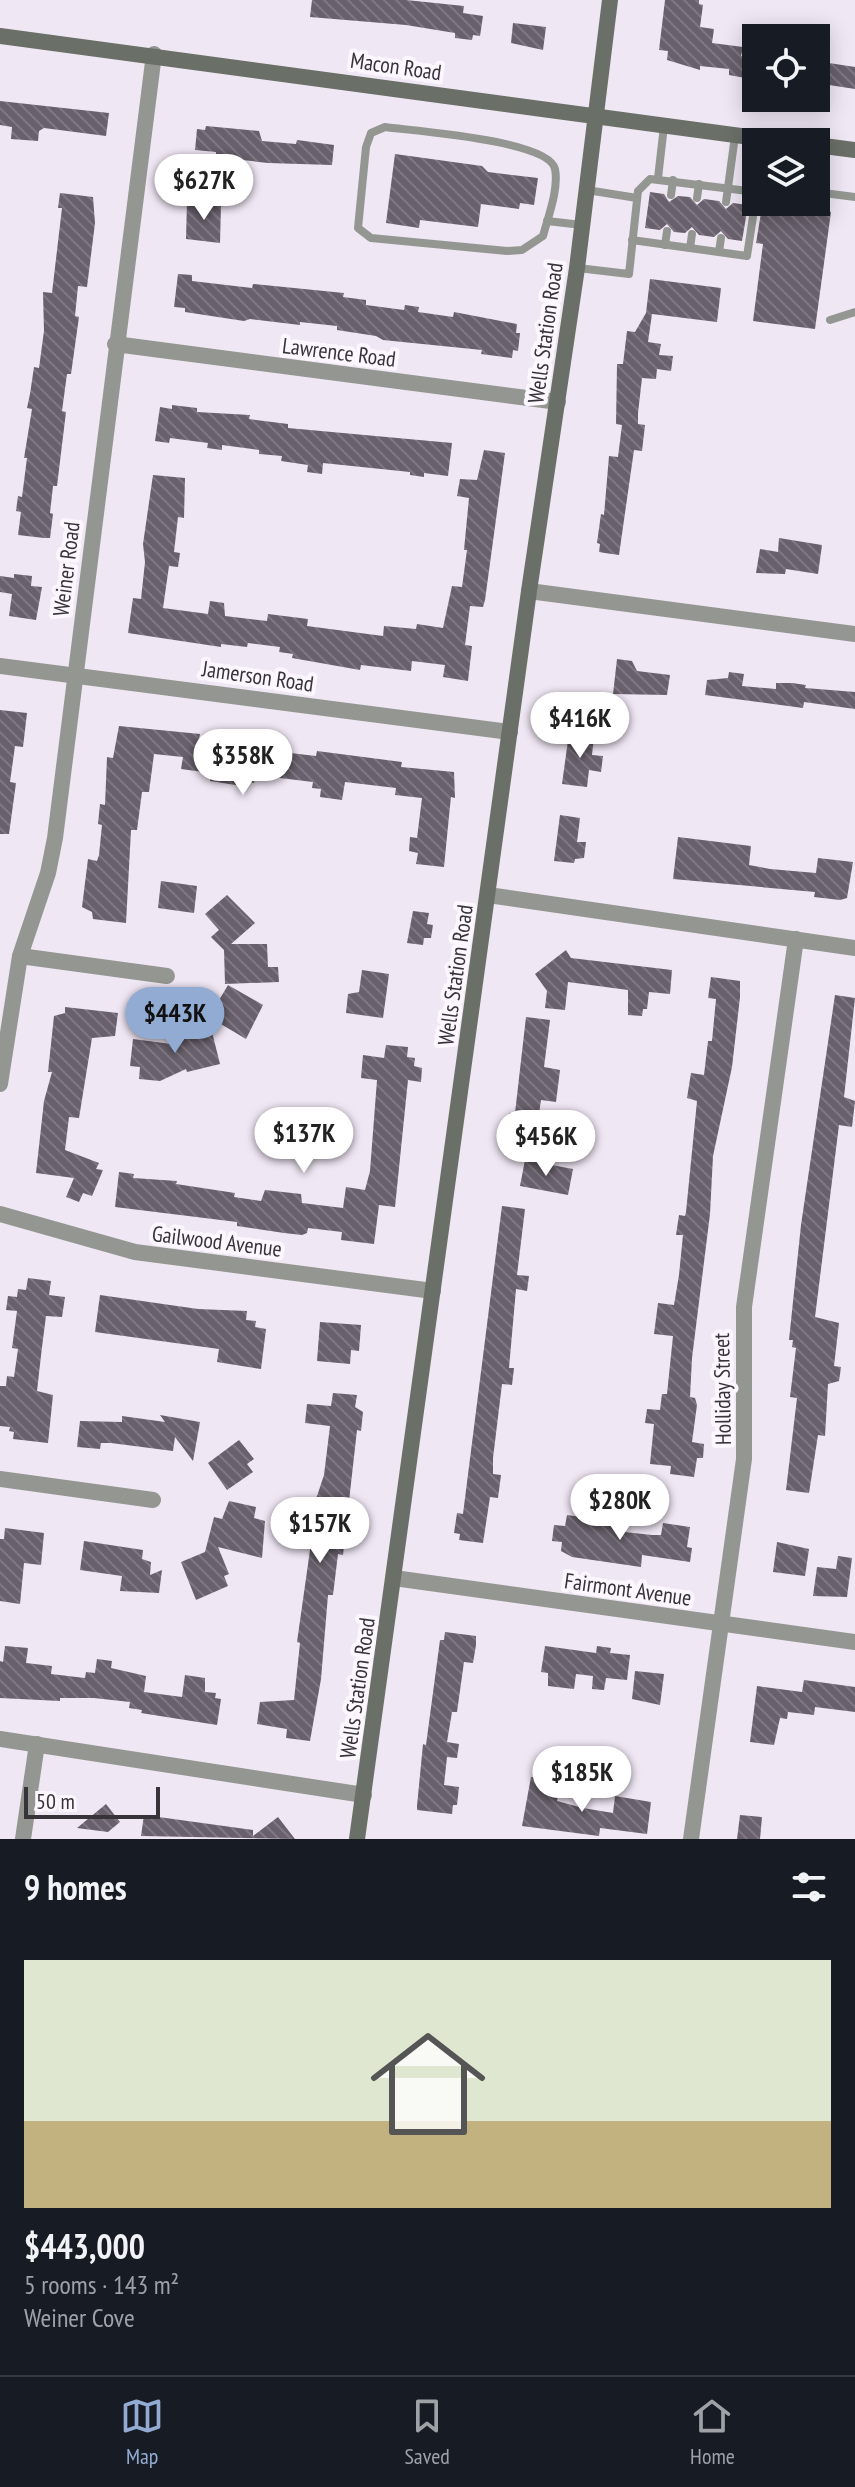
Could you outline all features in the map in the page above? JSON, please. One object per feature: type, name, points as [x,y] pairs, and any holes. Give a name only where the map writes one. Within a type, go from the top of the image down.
[{"type":"street","name":"Wells Station Road","points":[[357,1839],[529,591],[577,268],[610,0]]},
{"type":"street","name":"Macon Road","points":[[0,36],[154,54],[742,137]]},
{"type":"street","name":"Weiner Road","points":[[0,1084],[20,956],[52,856],[154,54]]},
{"type":"street","points":[[830,147],[855,150]]},
{"type":"street","name":"Lawrence Road","points":[[115,344],[558,402]]},
{"type":"street","points":[[529,591],[855,634]]},
{"type":"street","name":"Jamerson Road","points":[[0,666],[510,732]]},
{"type":"street","points":[[488,895],[855,948]]},
{"type":"street","name":"Holliday Street","points":[[691,1839],[744,1459],[744,1307],[796,939]]},
{"type":"street","points":[[20,956],[167,976]]},
{"type":"street","name":"Gailwood Avenue","points":[[0,1214],[135,1252],[433,1291]]},
{"type":"street","points":[[0,1479],[153,1500]]},
{"type":"street","name":"Fairmont Avenue","points":[[394,1578],[855,1642]]},
{"type":"street","points":[[0,1739],[364,1795]]},
{"type":"street","points":[[23,1839],[37,1744]]},
{"type":"lane","points":[[658,178],[664,126]]},
{"type":"lane","points":[[385,127],[535,150],[550,160],[555,168],[547,221],[543,236],[522,250],[371,238],[358,228],[366,147],[371,133],[385,127]]},
{"type":"lane","points":[[726,202],[735,136]]},
{"type":"lane","points":[[577,268],[629,274],[637,198],[644,184],[658,178],[742,192]]},
{"type":"lane","points":[[671,195],[673,180]]},
{"type":"lane","points":[[697,198],[699,184]]},
{"type":"lane","points":[[587,190],[637,198]]},
{"type":"lane","points":[[830,194],[855,197]]},
{"type":"lane","points":[[632,240],[747,256],[753,216]]},
{"type":"lane","points":[[547,221],[582,225]]},
{"type":"lane","points":[[665,245],[667,231]]},
{"type":"lane","points":[[690,248],[692,234]]},
{"type":"lane","points":[[719,252],[721,238]]},
{"type":"lane","points":[[830,320],[855,312]]},
{"type":"building","points":[[312,0],[406,0],[464,6],[463,13],[483,16],[480,36],[473,35],[472,40],[455,38],[455,33],[406,25],[310,17]]},
{"type":"building","points":[[665,0],[699,0],[699,4],[703,5],[700,27],[714,29],[712,43],[742,47],[742,77],[729,75],[729,69],[700,66],[700,70],[667,60],[668,51],[659,50]]},
{"type":"building","points":[[513,23],[546,27],[543,50],[511,43]]},
{"type":"building","points":[[830,63],[855,67],[855,89],[830,85]]},
{"type":"building","points":[[0,101],[109,113],[106,136],[44,128],[39,131],[38,141],[11,139],[12,127],[0,125]]},
{"type":"building","points":[[206,126],[259,131],[262,141],[296,144],[297,140],[334,145],[332,165],[268,163],[216,157],[216,152],[195,150],[197,129],[205,130]]},
{"type":"building","points":[[395,154],[482,166],[488,172],[538,178],[534,205],[520,203],[519,209],[481,204],[478,227],[420,220],[419,228],[386,223]]},
{"type":"building","points":[[650,192],[664,194],[669,202],[678,196],[690,197],[697,205],[704,199],[719,201],[726,209],[733,203],[742,204],[742,216],[746,216],[742,241],[728,239],[721,231],[714,237],[699,235],[692,227],[685,233],[674,232],[667,224],[660,230],[645,228]]},
{"type":"building","points":[[60,193],[93,197],[95,223],[87,287],[78,286],[75,316],[79,317],[62,411],[66,412],[57,486],[53,486],[50,538],[44,538],[18,535],[21,512],[16,511],[18,496],[22,497],[27,458],[24,458],[32,409],[27,408],[34,367],[39,368],[44,331],[43,292],[52,293],[62,208],[58,208]]},
{"type":"building","points":[[187,201],[221,205],[220,243],[186,239]]},
{"type":"building","points":[[831,212],[815,329],[753,321],[763,244],[756,243],[760,216],[830,216]]},
{"type":"building","points":[[178,274],[192,275],[192,281],[252,288],[253,284],[344,293],[343,297],[366,300],[366,305],[404,310],[405,305],[419,307],[418,312],[453,317],[454,312],[517,324],[516,333],[520,333],[518,351],[513,350],[512,358],[481,354],[482,350],[383,340],[376,336],[337,330],[337,326],[244,321],[185,312],[185,308],[174,307]]},
{"type":"building","points":[[650,279],[721,288],[717,322],[652,314],[648,342],[661,344],[659,355],[673,356],[671,371],[657,369],[656,379],[642,378],[638,424],[645,425],[642,451],[634,450],[619,555],[599,552],[600,544],[597,543],[601,514],[604,515],[609,456],[618,457],[622,425],[616,424],[617,364],[623,364],[627,331],[635,332],[646,313]]},
{"type":"building","points":[[172,405],[197,408],[197,412],[250,415],[249,419],[288,424],[288,428],[452,443],[448,476],[424,473],[424,477],[410,475],[410,472],[323,463],[322,474],[307,472],[308,465],[281,461],[282,456],[259,454],[259,450],[222,445],[222,450],[207,448],[208,443],[170,438],[169,443],[155,441],[160,407],[172,409]]},
{"type":"building","points":[[484,450],[505,453],[485,600],[483,607],[470,606],[465,645],[472,646],[468,681],[443,677],[445,665],[412,661],[411,671],[361,665],[360,670],[292,658],[293,654],[279,652],[280,647],[248,643],[247,647],[221,644],[221,647],[128,633],[133,598],[141,599],[145,562],[143,544],[153,475],[185,478],[184,518],[178,517],[174,552],[180,553],[178,567],[169,566],[163,608],[208,614],[210,601],[224,603],[225,616],[267,621],[268,614],[308,619],[307,626],[383,636],[384,626],[416,629],[417,624],[443,628],[452,586],[462,587],[467,550],[464,550],[469,498],[457,496],[460,479],[477,480]]},
{"type":"building","points":[[779,538],[822,545],[818,574],[786,569],[785,574],[756,573],[760,549],[778,552]]},
{"type":"building","points":[[14,574],[32,576],[31,586],[42,587],[36,620],[9,616],[12,594],[0,592],[0,576],[14,578]]},
{"type":"building","points":[[617,659],[632,661],[637,671],[670,675],[667,695],[613,694]]},
{"type":"building","points":[[729,672],[744,674],[742,686],[776,689],[776,683],[792,683],[806,685],[805,688],[855,692],[855,709],[804,702],[803,708],[705,695],[707,680],[728,678]]},
{"type":"building","points":[[0,710],[27,713],[23,747],[15,746],[10,782],[16,783],[9,834],[0,834]]},
{"type":"building","points":[[119,726],[200,734],[199,739],[247,748],[316,756],[317,751],[402,762],[401,767],[454,772],[455,798],[451,797],[444,867],[416,864],[418,853],[409,851],[410,837],[417,838],[422,798],[395,795],[396,788],[345,782],[342,800],[320,797],[321,789],[312,788],[313,782],[255,775],[254,783],[243,781],[242,786],[210,781],[211,773],[181,769],[183,757],[154,754],[149,792],[142,792],[137,830],[131,830],[126,923],[93,919],[92,912],[82,907],[88,859],[97,861],[99,855],[102,825],[98,824],[100,804],[105,805],[107,757],[113,758]]},
{"type":"building","points":[[569,733],[594,736],[592,755],[603,756],[601,772],[589,770],[587,787],[562,784]]},
{"type":"building","points":[[560,815],[580,818],[577,842],[586,842],[584,858],[575,859],[574,863],[554,861]]},
{"type":"building","points":[[678,837],[751,846],[749,865],[770,869],[816,873],[818,858],[853,862],[847,898],[840,900],[814,897],[815,892],[673,879]]},
{"type":"building","points":[[161,881],[197,886],[194,913],[158,908]]},
{"type":"building","points":[[227,895],[255,923],[231,944],[267,944],[268,967],[278,967],[279,982],[225,984],[224,950],[211,937],[219,930],[205,914]]},
{"type":"building","points":[[413,911],[429,913],[427,924],[433,925],[431,938],[424,938],[423,945],[407,943]]},
{"type":"building","points":[[566,950],[571,958],[672,970],[670,994],[649,992],[647,1009],[643,1009],[642,1016],[628,1015],[628,990],[568,982],[565,1010],[545,1008],[547,991],[535,974]]},
{"type":"building","points":[[362,970],[389,974],[383,1018],[346,1013],[348,994],[359,992]]},
{"type":"building","points":[[711,977],[740,981],[740,997],[732,1067],[713,1156],[710,1214],[692,1358],[690,1397],[695,1398],[697,1405],[692,1442],[704,1444],[703,1458],[697,1458],[694,1477],[670,1474],[671,1466],[650,1464],[654,1424],[645,1423],[647,1409],[660,1410],[662,1394],[667,1394],[673,1336],[654,1334],[658,1303],[674,1305],[679,1275],[683,1235],[676,1235],[679,1215],[685,1216],[686,1212],[697,1101],[687,1098],[691,1073],[704,1075],[708,1041],[712,1041],[716,999],[708,998]]},
{"type":"building","points":[[228,985],[263,1005],[246,1039],[209,1017]]},
{"type":"building","points":[[835,995],[855,998],[844,1097],[855,1101],[852,1127],[839,1125],[815,1317],[839,1323],[834,1366],[841,1367],[839,1381],[828,1384],[825,1436],[818,1435],[809,1493],[786,1490],[797,1398],[790,1397],[796,1348],[792,1347],[793,1340],[789,1340],[801,1225]]},
{"type":"building","points":[[65,1007],[118,1013],[115,1036],[92,1038],[79,1118],[69,1117],[65,1150],[99,1163],[96,1169],[103,1170],[92,1196],[83,1193],[79,1202],[66,1197],[74,1178],[36,1173],[44,1101],[52,1072],[48,1072],[54,1016],[65,1013]]},
{"type":"building","points":[[526,1017],[550,1020],[544,1067],[560,1070],[556,1102],[541,1100],[534,1149],[508,1146],[511,1127],[507,1127],[509,1113],[515,1113]]},
{"type":"building","points":[[210,1024],[220,1064],[187,1072],[186,1069],[160,1081],[139,1079],[140,1067],[130,1066],[133,1039],[179,1045],[176,1033]]},
{"type":"building","points":[[386,1045],[408,1047],[407,1057],[415,1058],[414,1066],[422,1068],[421,1082],[408,1080],[395,1207],[379,1205],[374,1244],[341,1240],[342,1232],[308,1228],[307,1233],[302,1235],[237,1226],[237,1222],[115,1207],[119,1172],[134,1174],[133,1178],[177,1181],[176,1184],[235,1193],[234,1197],[261,1201],[265,1190],[301,1194],[302,1203],[343,1208],[346,1187],[365,1190],[370,1171],[377,1080],[361,1078],[363,1055],[384,1058]]},
{"type":"building","points":[[525,1160],[573,1169],[568,1195],[520,1186]]},
{"type":"building","points":[[502,1206],[525,1209],[517,1275],[529,1276],[527,1291],[516,1289],[509,1368],[514,1368],[512,1385],[502,1384],[493,1458],[493,1474],[501,1475],[498,1498],[490,1497],[483,1543],[459,1540],[460,1534],[454,1533],[457,1513],[463,1514]]},
{"type":"building","points":[[28,1278],[51,1281],[49,1295],[65,1297],[62,1317],[46,1316],[42,1347],[37,1391],[53,1395],[48,1443],[13,1439],[14,1432],[9,1431],[10,1427],[0,1426],[0,1386],[6,1386],[7,1376],[14,1377],[18,1349],[12,1348],[17,1311],[6,1310],[8,1296],[17,1297],[18,1289],[26,1290]]},
{"type":"building","points":[[100,1295],[198,1309],[247,1311],[246,1320],[256,1321],[255,1327],[266,1329],[261,1369],[217,1362],[219,1349],[95,1332]]},
{"type":"building","points":[[320,1322],[361,1325],[359,1351],[351,1350],[350,1364],[317,1361]]},
{"type":"building","points":[[333,1393],[357,1395],[355,1407],[363,1412],[361,1431],[357,1430],[343,1555],[338,1554],[333,1595],[328,1595],[321,1679],[310,1741],[286,1738],[287,1729],[257,1724],[260,1702],[294,1700],[300,1643],[297,1642],[316,1509],[313,1508],[324,1475],[330,1426],[305,1423],[307,1404],[331,1406]]},
{"type":"building","points":[[160,1415],[200,1422],[193,1461],[175,1437],[173,1451],[111,1443],[101,1443],[100,1449],[77,1447],[80,1421],[122,1422],[122,1416],[165,1422]]},
{"type":"building","points":[[239,1440],[254,1459],[247,1464],[253,1472],[227,1490],[208,1463]]},
{"type":"building","points":[[229,1501],[256,1507],[254,1518],[265,1521],[262,1558],[218,1547],[229,1574],[224,1576],[228,1586],[196,1600],[181,1562],[205,1552],[214,1517],[222,1519]]},
{"type":"building","points":[[567,1515],[617,1522],[616,1531],[652,1535],[661,1535],[663,1523],[690,1527],[687,1547],[692,1548],[690,1562],[642,1555],[641,1567],[572,1557],[561,1551],[562,1542],[552,1541],[554,1525],[565,1526]]},
{"type":"building","points":[[5,1528],[44,1533],[41,1565],[24,1563],[20,1604],[0,1601],[0,1539],[4,1539]]},
{"type":"building","points":[[84,1541],[143,1550],[142,1559],[151,1562],[150,1575],[162,1570],[159,1593],[120,1591],[122,1576],[80,1570]]},
{"type":"building","points":[[777,1542],[809,1549],[805,1576],[773,1572]]},
{"type":"building","points":[[838,1556],[852,1558],[847,1597],[813,1596],[817,1567],[836,1569]]},
{"type":"building","points":[[445,1632],[476,1636],[473,1663],[464,1662],[457,1712],[452,1712],[447,1742],[459,1744],[457,1758],[447,1757],[444,1785],[459,1787],[457,1805],[453,1805],[452,1814],[417,1810],[423,1744],[426,1745],[440,1640],[444,1640]]},
{"type":"building","points":[[5,1646],[28,1648],[26,1663],[52,1666],[51,1674],[85,1678],[86,1672],[95,1673],[97,1659],[112,1661],[111,1668],[146,1676],[144,1692],[182,1697],[185,1675],[205,1678],[205,1692],[216,1693],[215,1698],[221,1699],[217,1725],[141,1713],[142,1710],[129,1708],[130,1702],[94,1698],[60,1698],[60,1701],[0,1698],[0,1661],[3,1662]]},
{"type":"building","points":[[545,1646],[596,1653],[597,1646],[611,1648],[610,1653],[630,1655],[627,1680],[606,1678],[604,1690],[592,1689],[593,1676],[576,1674],[574,1689],[548,1686],[548,1673],[541,1672]]},
{"type":"building","points":[[635,1671],[664,1674],[660,1705],[632,1699]]},
{"type":"building","points":[[804,1680],[855,1687],[855,1712],[815,1707],[814,1715],[788,1712],[787,1719],[780,1718],[774,1745],[750,1742],[757,1686],[802,1692]]},
{"type":"building","points":[[531,1777],[550,1779],[548,1794],[558,1795],[557,1801],[583,1808],[613,1813],[615,1796],[651,1802],[647,1834],[600,1828],[599,1836],[522,1826]]},
{"type":"building","points":[[106,1804],[120,1822],[108,1832],[77,1828]]},
{"type":"building","points":[[144,1815],[253,1830],[253,1836],[278,1817],[295,1839],[141,1836]]},
{"type":"building","points":[[740,1815],[762,1817],[760,1839],[737,1839]]}]
